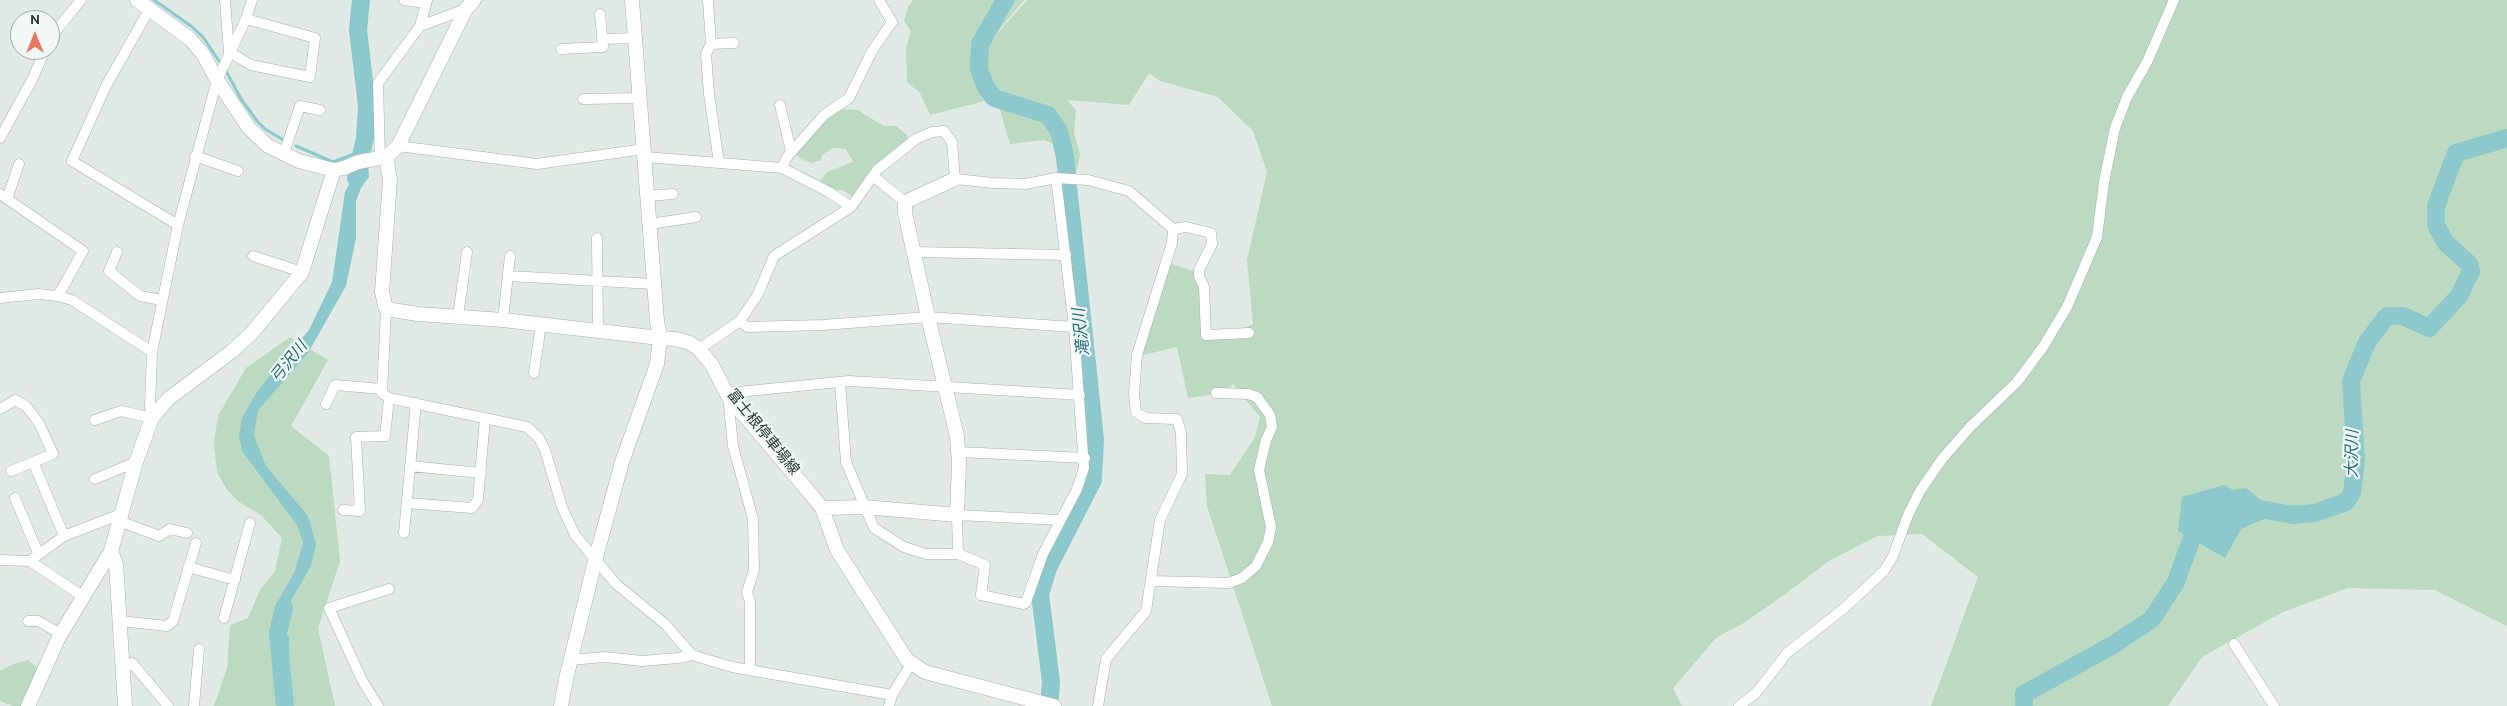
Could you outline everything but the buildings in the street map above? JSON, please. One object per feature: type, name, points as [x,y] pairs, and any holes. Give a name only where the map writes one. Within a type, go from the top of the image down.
[{"type":"street","points":[[60,26],[81,0]]},
{"type":"street","points":[[137,0],[190,39],[203,54],[217,80],[249,128],[268,146],[299,161],[334,170],[358,162],[380,159],[398,146],[470,4]]},
{"type":"street","points":[[225,0],[229,52]]},
{"type":"street","points":[[152,418],[150,407],[152,352],[178,225],[195,156],[217,80],[246,19],[252,0]]},
{"type":"street","points":[[404,0],[426,1],[420,26],[378,82],[380,159],[390,179],[382,292],[386,309],[382,393],[389,398],[527,427],[539,438],[572,528],[595,561],[638,605],[665,624],[692,655]]},
{"type":"street","points":[[561,706],[570,660],[595,561],[622,462],[657,364],[660,338],[654,284],[632,0]]},
{"type":"street","points":[[708,0],[711,44],[706,54],[706,62],[719,163]]},
{"type":"street","points":[[782,168],[791,151],[824,115],[849,98],[872,51],[892,22],[879,0]]},
{"type":"street","points":[[1738,706],[1756,694],[1787,653],[1842,610],[1884,571],[1893,556],[1908,515],[1920,491],[1942,459],[1971,426],[2017,382],[2043,347],[2067,307],[2096,237],[2104,182],[2115,128],[2126,97],[2148,62],[2174,0]]},
{"type":"street","points":[[420,26],[470,4]]},
{"type":"street","points":[[149,10],[106,86],[72,161],[178,225]]},
{"type":"street","points":[[561,49],[604,47],[600,14]]},
{"type":"street","points":[[229,52],[251,65],[310,77],[315,38],[246,19]]},
{"type":"street","points":[[603,40],[635,38]]},
{"type":"street","points":[[711,44],[734,43]]},
{"type":"street","points":[[0,138],[32,80],[41,60]]},
{"type":"street","points":[[583,99],[640,98]]},
{"type":"street","points":[[780,105],[791,151]]},
{"type":"street","points":[[284,154],[300,106],[320,110]]},
{"type":"street","points":[[699,349],[740,321],[758,294],[774,256],[851,207],[873,176],[916,139],[932,132],[944,131],[952,142],[955,179]]},
{"type":"street","points":[[398,146],[537,164],[644,153],[719,163],[782,168],[829,192],[851,207]]},
{"type":"street","points":[[195,156],[238,170]]},
{"type":"street","points":[[19,164],[3,197],[83,252],[58,296]]},
{"type":"street","points":[[28,706],[61,634],[85,598],[111,551],[136,462],[152,418],[168,398],[231,352],[251,334],[302,272],[334,170]]},
{"type":"street","points":[[873,176],[905,202]]},
{"type":"street","points":[[905,202],[955,179],[993,184],[1026,184],[1060,179],[1088,180],[1129,191],[1173,229],[1186,227],[1211,233],[1212,244],[1199,270],[1199,276],[1204,287],[1206,335],[1249,333]]},
{"type":"street","points":[[840,382],[846,462],[874,528],[904,547],[926,554],[958,554],[985,565],[981,595],[1024,604],[1043,554],[1077,489],[1084,468],[1085,458],[1060,179]]},
{"type":"street","points":[[648,196],[673,194]]},
{"type":"street","points":[[905,202],[905,213],[928,317],[947,388],[958,452],[958,554]]},
{"type":"street","points":[[650,224],[696,217]]},
{"type":"street","points":[[1098,706],[1106,659],[1146,611],[1160,520],[1182,474],[1181,433],[1177,418],[1145,418],[1136,412],[1134,394],[1137,354],[1172,243],[1173,229]]},
{"type":"street","points":[[597,238],[598,330]]},
{"type":"street","points":[[117,252],[108,272],[140,296],[162,300]]},
{"type":"street","points":[[458,316],[467,252]]},
{"type":"street","points":[[915,252],[1066,255]]},
{"type":"street","points":[[253,256],[302,272]]},
{"type":"street","points":[[503,320],[510,256]]},
{"type":"street","points":[[508,276],[654,284]]},
{"type":"street","points":[[0,298],[38,294],[58,296],[72,300],[152,352]]},
{"type":"street","name":"富士根停車場線","points":[[386,309],[676,339],[690,343],[699,349],[712,365],[728,395],[822,508],[837,550],[910,664]]},
{"type":"street","points":[[740,321],[747,327],[823,325],[928,317],[1074,327]]},
{"type":"street","points":[[534,373],[541,324]]},
{"type":"street","points":[[750,670],[750,602],[747,592],[754,570],[753,519],[733,446],[728,395],[840,382],[1080,395]]},
{"type":"street","points":[[326,404],[335,385],[382,388]]},
{"type":"street","points":[[1151,581],[1229,583],[1242,578],[1256,566],[1268,542],[1271,527],[1259,470],[1266,440],[1272,427],[1270,415],[1257,397],[1248,394],[1216,393]]},
{"type":"street","points":[[342,510],[360,511],[356,437],[385,436],[389,398]]},
{"type":"street","points":[[0,409],[15,400],[26,406],[39,423],[53,454],[34,464],[11,471]]},
{"type":"street","points":[[404,533],[416,403]]},
{"type":"street","points":[[95,420],[122,411],[152,418]]},
{"type":"street","points":[[407,503],[472,508],[478,500],[485,418]]},
{"type":"street","points":[[958,452],[1085,458]]},
{"type":"street","points":[[95,478],[136,462]]},
{"type":"street","points":[[34,464],[64,536]]},
{"type":"street","points":[[410,466],[481,473]]},
{"type":"street","points":[[15,498],[38,553]]},
{"type":"street","points":[[822,508],[864,507],[957,515],[1060,520]]},
{"type":"street","points":[[30,561],[38,553],[64,536],[120,518],[159,536],[170,529],[187,533]]},
{"type":"street","points":[[224,618],[250,523]]},
{"type":"street","points":[[120,621],[167,626],[173,621],[196,543]]},
{"type":"street","points":[[111,551],[116,564],[125,706]]},
{"type":"street","points":[[0,560],[30,561],[85,598]]},
{"type":"street","points":[[188,567],[235,580]]},
{"type":"street","points":[[378,706],[362,680],[329,608],[389,589]]},
{"type":"street","points":[[28,621],[38,621],[61,634]]},
{"type":"street","points":[[2234,644],[2274,706]]},
{"type":"street","points":[[194,706],[199,649]]},
{"type":"street","points":[[570,660],[605,658],[642,660],[678,658],[692,655],[750,670],[892,695]]},
{"type":"street","points":[[123,669],[132,663],[168,706]]},
{"type":"street","points":[[889,706],[892,695],[910,664],[925,672],[1039,704],[1054,706]]},
{"type":"green space","points":[[913,0],[1024,0],[987,45],[1027,0],[2507,0],[2507,626],[2435,590],[2348,588],[2283,612],[2202,657],[2168,706],[1931,706],[1978,577],[1922,534],[1877,536],[1829,561],[1742,624],[1717,637],[1673,688],[1682,706],[1272,706],[1207,506],[1205,474],[1230,475],[1255,437],[1260,417],[1232,383],[1230,392],[1188,398],[1177,347],[1139,356],[1170,263],[1195,272],[1200,283],[1206,331],[1223,340],[1253,324],[1247,260],[1267,172],[1253,131],[1218,97],[1160,81],[1149,73],[1129,105],[1067,100],[1076,110],[1074,132],[1080,155],[1076,172],[1065,174],[1053,144],[1044,140],[1010,144],[1000,110],[985,101],[930,115],[920,93],[907,82],[906,48],[911,31],[904,21],[908,7]]},
{"type":"green space","points":[[836,109],[857,110],[884,126],[896,126],[907,135],[908,144],[852,196],[842,190],[830,190],[819,182],[827,172],[853,162],[846,149],[833,148],[822,155],[821,160],[812,163],[801,159],[795,153]]},
{"type":"green space","points":[[290,337],[328,360],[291,426],[329,456],[340,561],[318,628],[335,706],[214,706],[227,668],[230,625],[248,618],[260,590],[275,571],[282,538],[261,515],[239,502],[227,490],[217,472],[214,445],[216,428],[219,414],[246,368]]},
{"type":"green space","points":[[28,660],[39,669],[27,706],[13,706],[0,701],[0,671],[11,665]]},
{"type":"water","points":[[368,162],[369,177],[361,188],[356,201],[356,238],[346,286],[308,353],[259,409],[256,420],[254,436],[266,466],[308,516],[316,544],[311,566],[290,602],[286,631],[273,632],[277,603],[295,571],[303,542],[297,525],[242,451],[239,435],[242,418],[258,390],[309,330],[332,282],[345,192],[359,165]]},
{"type":"water","points":[[2224,485],[2233,490],[2246,488],[2276,512],[2261,514],[2264,519],[2241,529],[2225,558],[2178,531],[2182,497]]},
{"type":"water","points":[[272,636],[289,636],[290,706],[278,706]]},
{"type":"waterway","points":[[154,0],[191,26],[203,37],[219,61]]},
{"type":"waterway","name":"弓沢川","points":[[356,178],[365,138],[367,106],[358,30],[361,0]]},
{"type":"waterway","name":"滝沢川","points":[[1005,0],[980,44],[979,70],[986,87],[994,98],[1048,115],[1059,131],[1065,157],[1095,439],[1093,480],[1048,568],[1040,594],[1051,682],[1049,706]]},
{"type":"waterway","points":[[225,69],[241,99],[257,121],[265,129],[285,141]]},
{"type":"waterway","name":"大沢川","points":[[2254,508],[2293,515],[2315,513],[2346,502],[2352,493],[2356,460],[2351,381],[2367,342],[2387,316],[2403,316],[2429,328],[2459,296],[2471,271],[2469,264],[2445,242],[2436,225],[2436,206],[2456,153],[2507,138]]},
{"type":"waterway","points":[[296,146],[333,162],[362,151]]},
{"type":"waterway","name":"大沢川","points":[[2024,706],[2024,694],[2111,646],[2152,619],[2176,582],[2199,518]]},
{"type":"waterway","name":"弓沢川","points":[[284,608],[278,633],[285,706]]}]
